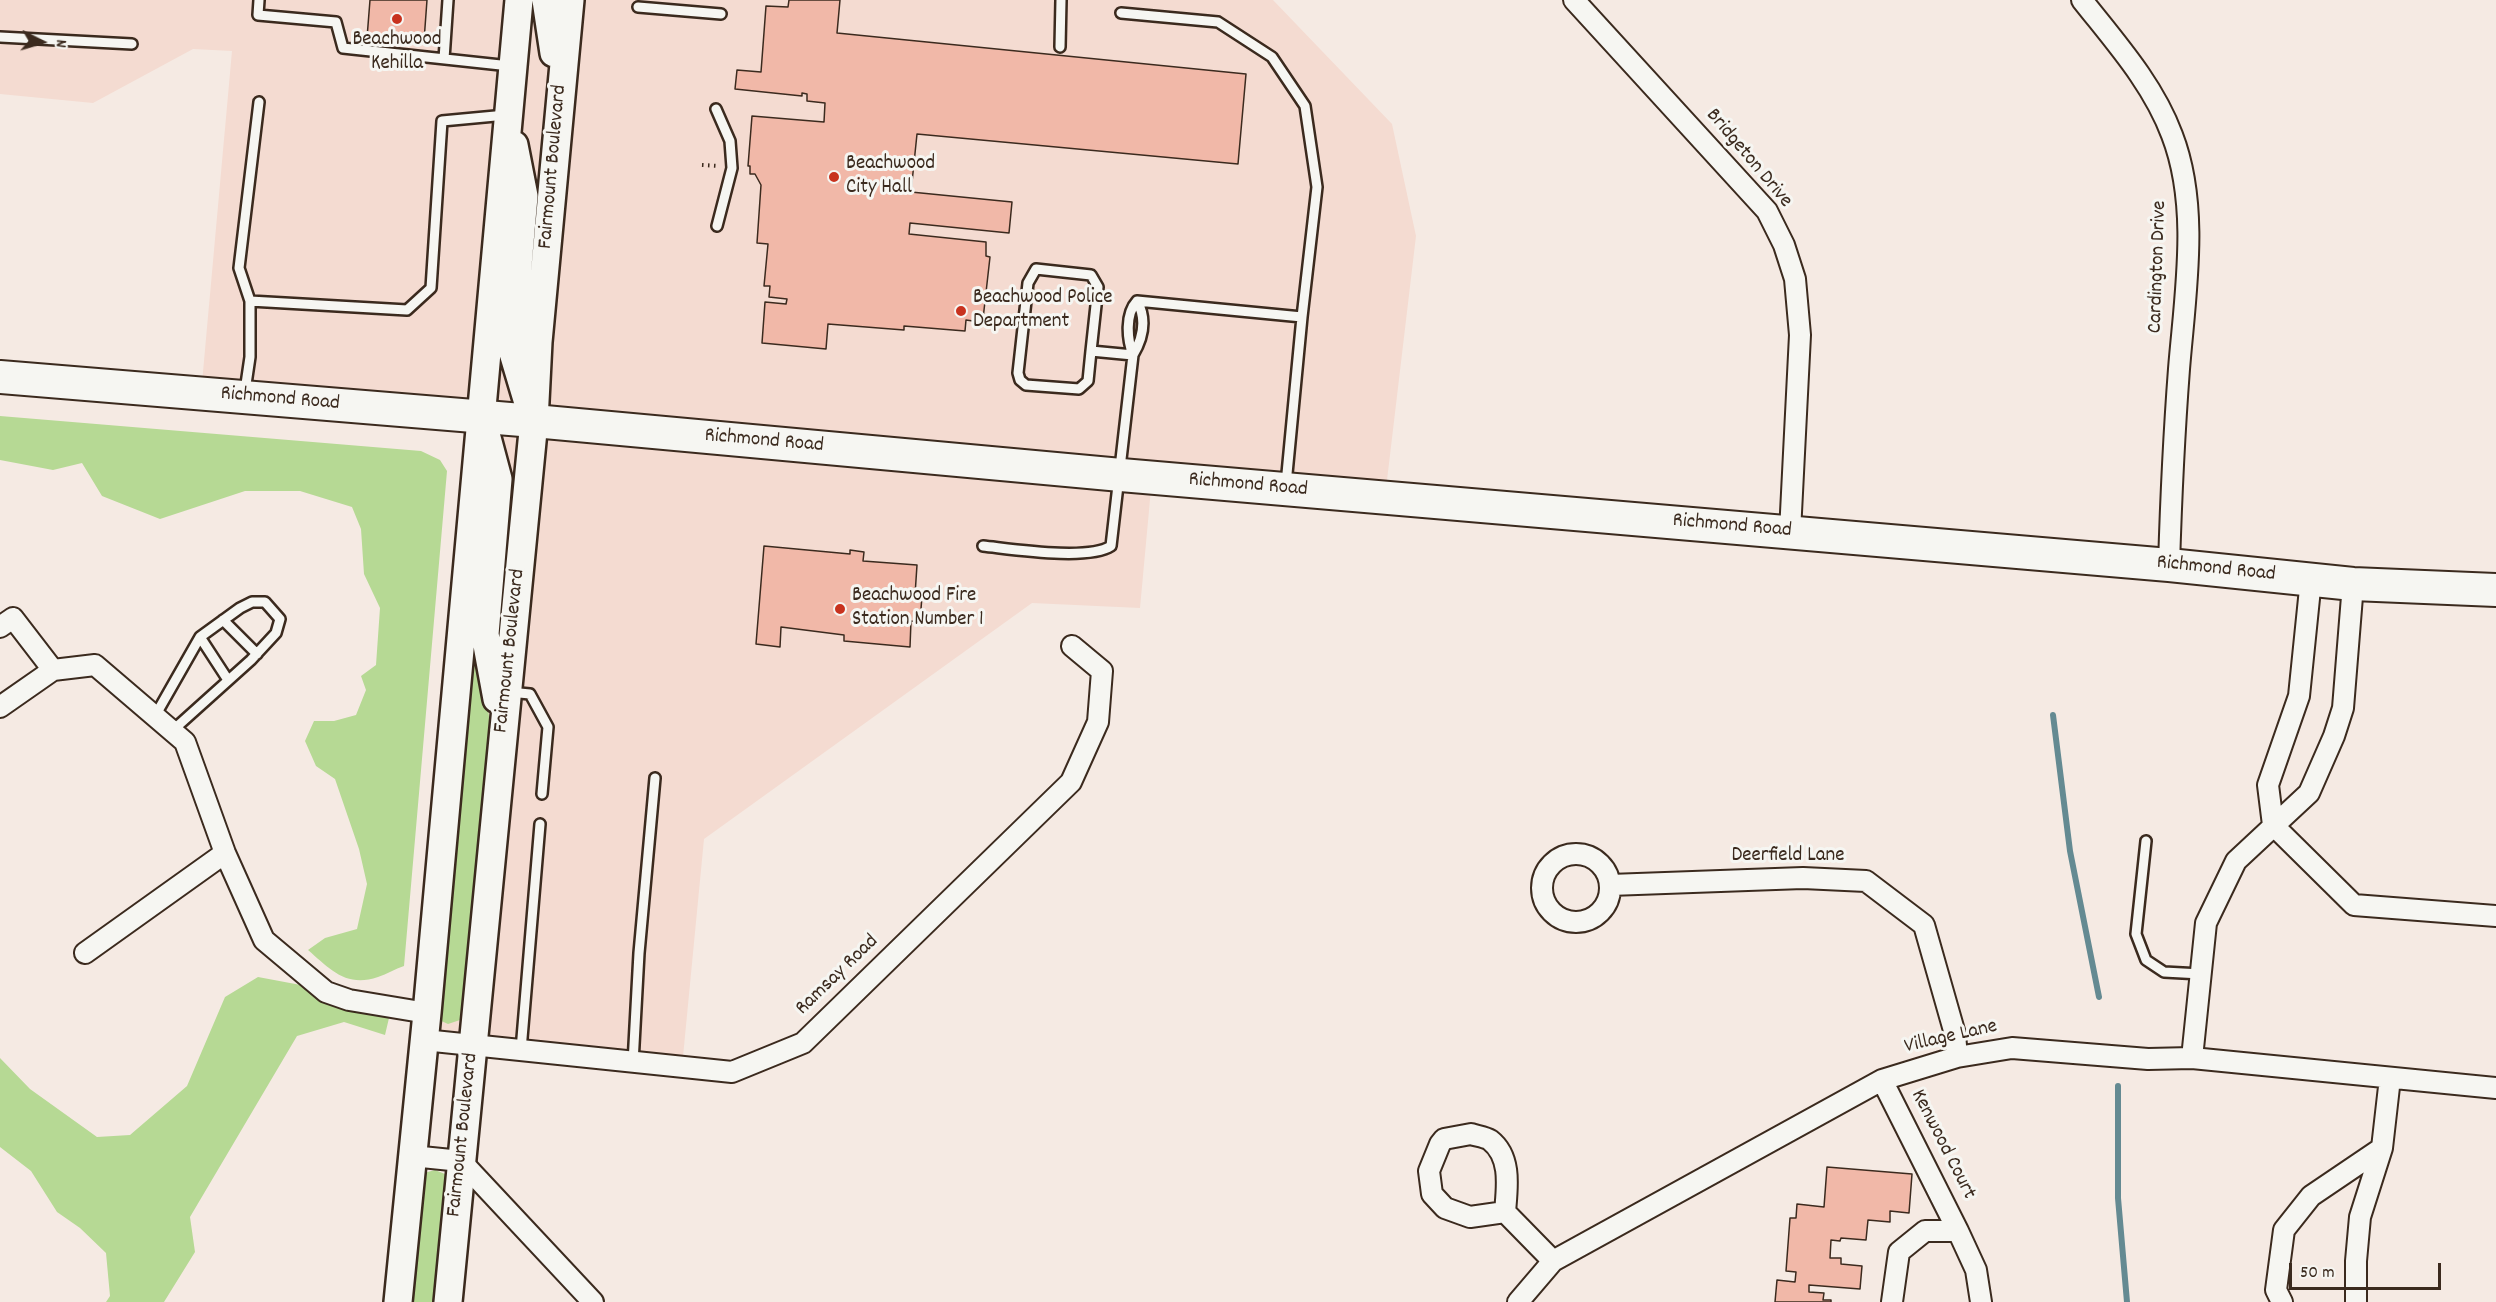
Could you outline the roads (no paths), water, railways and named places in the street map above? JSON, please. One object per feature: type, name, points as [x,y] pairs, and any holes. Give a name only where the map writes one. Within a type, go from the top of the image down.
[{"type":"main road","name":"Richmond Road","points":[[0,377],[534,421],[1121,475],[2169,565],[2353,584],[2496,590]]},
{"type":"street","points":[[398,1302],[427,1013],[519,0]]},
{"type":"street","points":[[546,0],[561,99]]},
{"type":"street","name":"Fairmount Boulevard","points":[[448,1302],[534,421],[538,342],[570,0]]},
{"type":"street","name":"Bridgeton Drive","points":[[1574,0],[1767,211],[1784,245],[1795,279],[1800,335],[1790,532]]},
{"type":"street","name":"Cardington Drive","points":[[2082,0],[2141,74],[2173,136],[2189,203],[2186,276],[2171,471],[2169,565]]},
{"type":"street","points":[[508,114],[524,196],[511,346],[534,421]]},
{"type":"street","points":[[482,417],[498,478],[485,634],[503,729]]},
{"type":"street","points":[[2311,579],[2299,696],[2268,784],[2273,825],[2354,905],[2496,915]]},
{"type":"street","points":[[2192,1058],[2206,923],[2236,861],[2309,793],[2334,736],[2343,708],[2353,584]]},
{"type":"street","points":[[0,627],[13,618],[53,670]]},
{"type":"street","name":"Ramsay Road","points":[[424,1040],[732,1072],[803,1043],[1071,782],[1098,722],[1102,671],[1072,646]]},
{"type":"street","points":[[0,707],[53,670],[95,665],[185,742],[225,853],[264,940],[326,992],[349,999],[427,1013]]},
{"type":"street","points":[[85,953],[225,853]]},
{"type":"street","name":"Deerfield Lane","points":[[1610,885],[1803,878],[1866,881],[1924,925],[1955,1034],[1957,1057]]},
{"type":"street","name":"Village Lane","points":[[1518,1302],[1553,1261],[1882,1080],[1957,1057],[2012,1048],[2148,1059],[2192,1058],[2496,1088]]},
{"type":"street","points":[[2356,1302],[2356,1261],[2360,1217],[2382,1148],[2390,1078]]},
{"type":"street","name":"Kenwood Court","points":[[1882,1080],[1976,1270],[1981,1302]]},
{"type":"street","points":[[1505,1212],[1470,1217],[1445,1208],[1432,1194],[1430,1171],[1444,1139],[1471,1134],[1489,1139],[1501,1153],[1508,1178],[1505,1212],[1553,1261]]},
{"type":"street","points":[[2282,1302],[2276,1290],[2284,1230],[2311,1197],[2382,1148]]},
{"type":"street","points":[[411,1156],[460,1161],[593,1302]]},
{"type":"street","name":"Kenwood Court","points":[[1892,1302],[1899,1252],[1925,1230],[1958,1231]]},
{"type":"lane","points":[[259,0],[258,15],[336,22],[343,48],[513,66]]},
{"type":"lane","points":[[444,59],[448,0]]},
{"type":"lane","points":[[1060,47],[1061,0]]},
{"type":"lane","points":[[638,7],[721,14]]},
{"type":"lane","points":[[1121,13],[1218,22],[1272,57],[1305,106],[1317,187],[1285,489]]},
{"type":"lane","points":[[0,37],[132,44]]},
{"type":"lane","points":[[245,397],[250,357],[250,301],[239,268],[259,102]]},
{"type":"lane","points":[[716,109],[730,141],[732,168],[717,226]]},
{"type":"lane","points":[[250,301],[407,310],[431,288],[442,121],[508,114]]},
{"type":"lane","points":[[1036,269],[1091,275],[1095,279],[1098,287],[1091,351],[1088,381],[1079,389],[1026,385],[1020,380],[1018,373],[1028,283],[1036,269]]},
{"type":"lane","points":[[983,546],[1087,554],[1104,551],[1111,546],[1121,475],[1133,355],[1141,341],[1144,313],[1137,301],[1302,318]]},
{"type":"lane","points":[[1091,351],[1133,355]]},
{"type":"lane","points":[[155,716],[200,637],[252,602],[266,602],[280,619],[276,633],[257,654],[172,731]]},
{"type":"lane","points":[[223,620],[257,654]]},
{"type":"lane","points":[[200,637],[228,680]]},
{"type":"lane","points":[[507,691],[530,694],[548,727],[542,794]]},
{"type":"lane","points":[[633,1063],[639,954],[655,778]]},
{"type":"lane","points":[[521,1050],[540,824]]},
{"type":"lane","points":[[2146,841],[2136,934],[2146,960],[2164,972],[2201,974]]},
{"type":"waterway","points":[[2053,715],[2070,851],[2099,997]]},
{"type":"waterway","points":[[2118,1086],[2118,1198],[2127,1302]]},
{"type":"place","name":"Beachwood Kehilla","points":[[397,19]]},
{"type":"place","name":"Beachwood City Hall","points":[[834,177]]},
{"type":"place","name":"Beachwood Police Department","points":[[961,311]]},
{"type":"place","name":"Beachwood Fire Station Number 1","points":[[840,609]]}]
